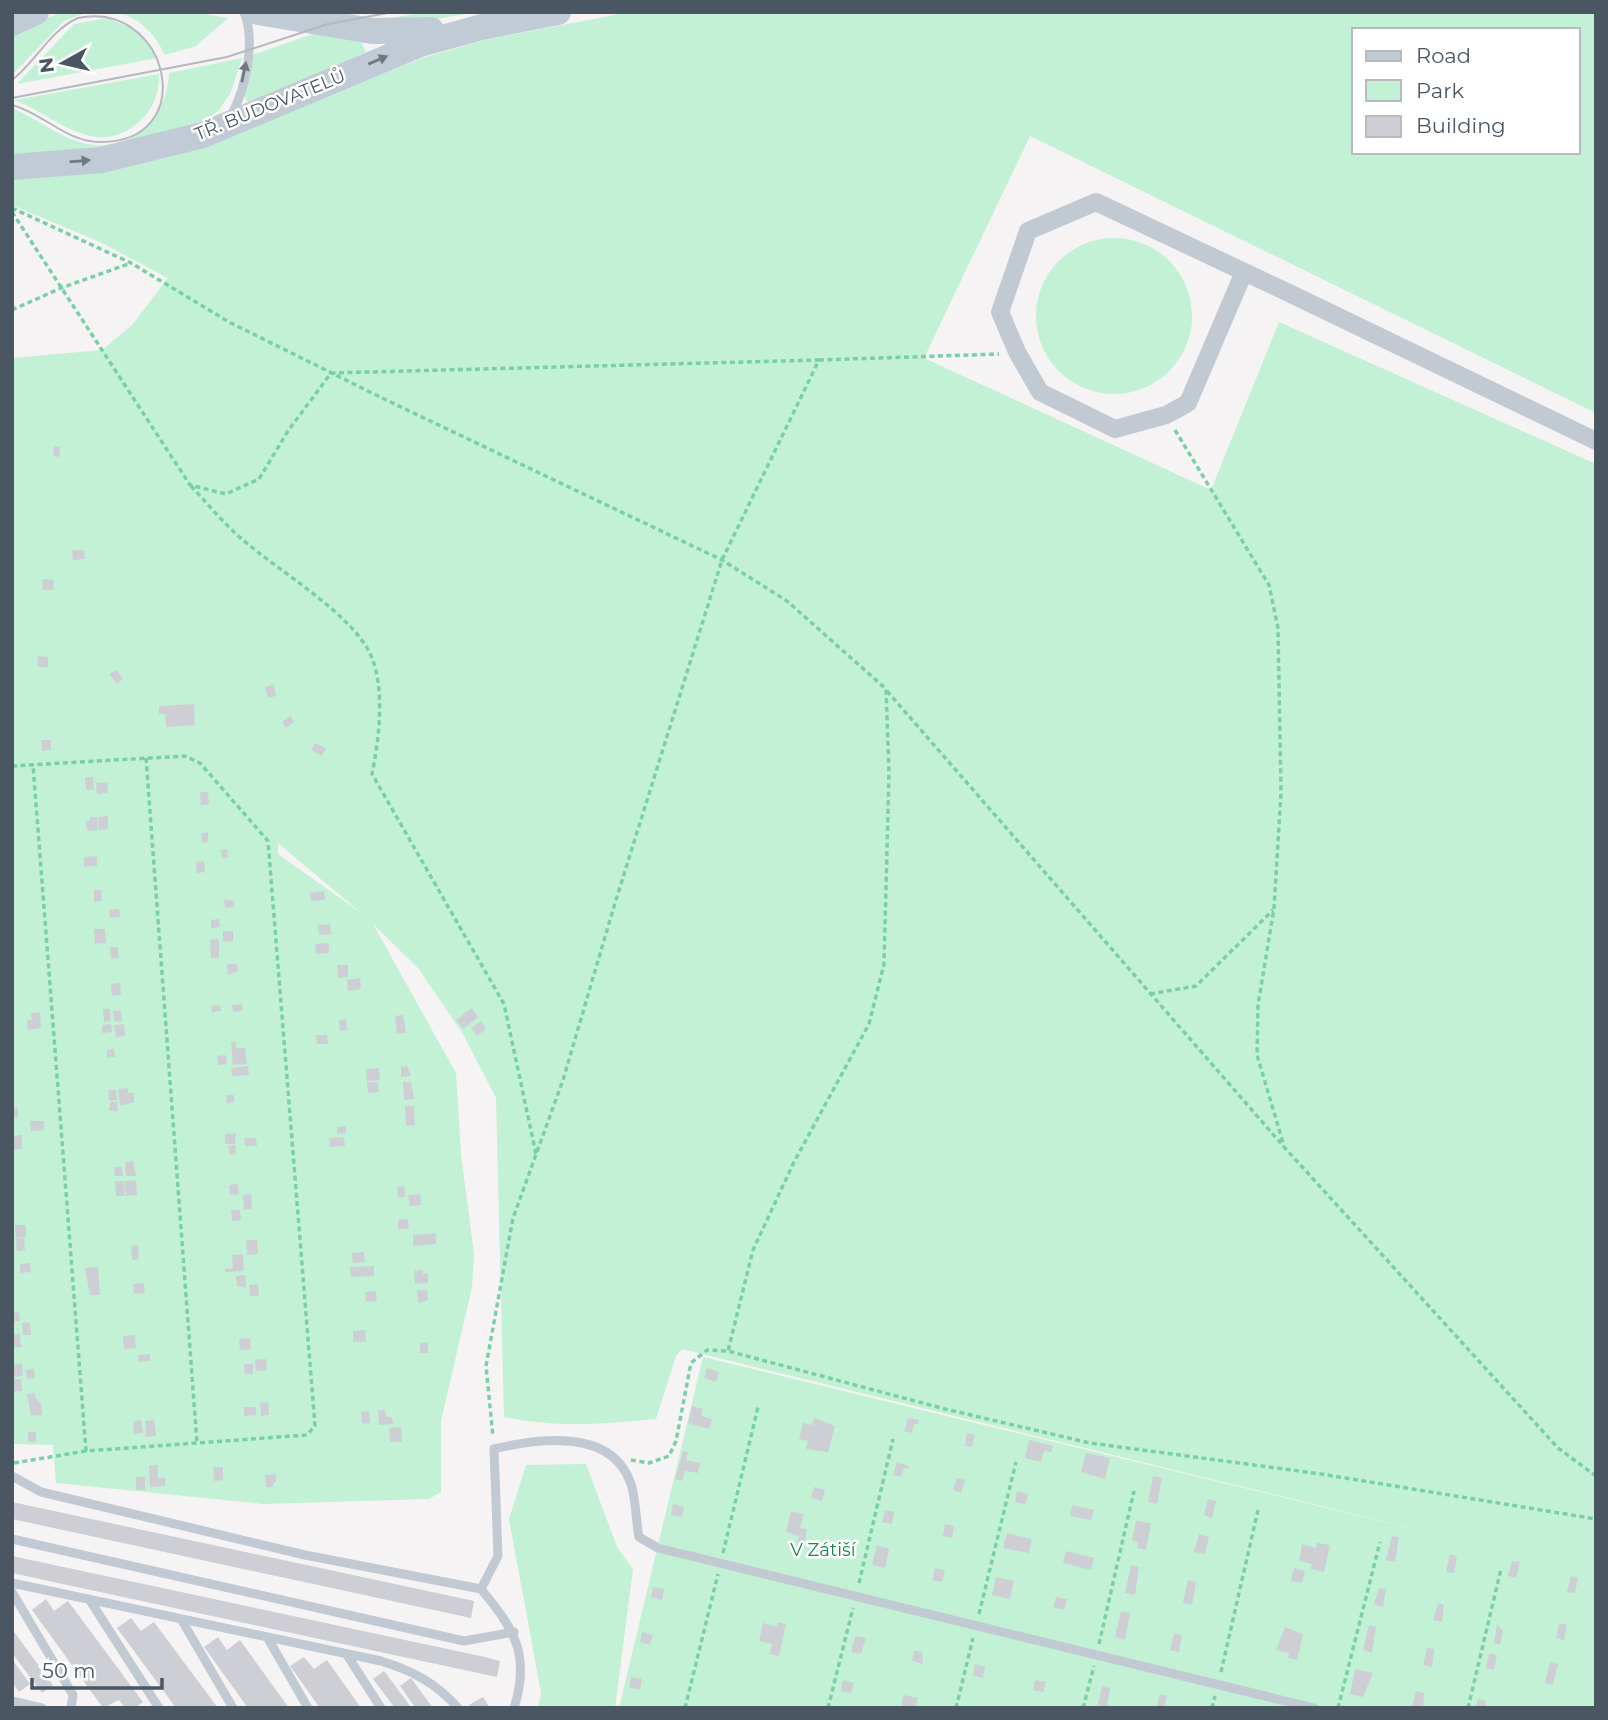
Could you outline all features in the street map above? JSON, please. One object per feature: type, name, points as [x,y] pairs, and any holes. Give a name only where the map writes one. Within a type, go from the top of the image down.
[{"type":"street","name":"TŘ. BUDOVATELŮ","points":[[258,12],[398,33],[482,27]]},
{"type":"street","name":"TŘ. BUDOVATELŮ","points":[[12,167],[101,160],[203,135],[409,48],[482,27],[558,12]]},
{"type":"street","points":[[1244,272],[1188,403],[1166,415],[1115,429],[1040,392],[1017,352],[1000,312],[1028,231],[1096,202],[1244,272],[1596,442]]},
{"type":"lane","points":[[220,127],[236,106],[246,65],[250,31],[244,12]]},
{"type":"lane","points":[[481,1589],[498,1556],[494,1449],[524,1442],[594,1444],[615,1459],[631,1483],[639,1537],[658,1548],[1314,1708]]},
{"type":"lane","points":[[12,1476],[41,1492],[305,1555],[481,1589],[514,1632],[522,1664],[520,1689],[514,1708]]},
{"type":"lane","points":[[12,1539],[464,1641],[514,1632]]},
{"type":"lane","points":[[12,1583],[381,1661],[416,1672],[445,1693],[458,1708]]},
{"type":"lane","points":[[12,1591],[73,1695],[71,1708]]},
{"type":"lane","points":[[89,1599],[159,1708]]},
{"type":"lane","points":[[181,1619],[233,1708]]},
{"type":"lane","points":[[267,1637],[308,1708]]},
{"type":"lane","points":[[347,1655],[381,1708]]},
{"type":"lane","points":[[12,1701],[42,1708]]},
{"type":"path","points":[[12,210],[131,263],[229,322],[331,373],[722,560],[787,601],[886,689],[1285,1147],[1558,1448],[1596,1476]]},
{"type":"path","points":[[12,210],[190,485],[242,540],[297,580],[351,629],[372,657],[379,703],[378,745],[372,774],[504,1004],[536,1155]]},
{"type":"path","points":[[12,310],[61,288],[131,263]]},
{"type":"path","points":[[331,373],[1017,352]]},
{"type":"path","points":[[494,1449],[486,1366],[513,1218],[564,1080],[615,903],[722,560],[819,360]]},
{"type":"path","points":[[190,485],[226,495],[259,479],[288,431],[331,373]]},
{"type":"path","points":[[1166,415],[1269,585],[1278,628],[1280,793],[1274,908],[1258,1005],[1256,1055],[1285,1147]]},
{"type":"path","points":[[728,1351],[753,1250],[794,1162],[869,1024],[884,964],[889,773],[886,689]]},
{"type":"path","points":[[12,766],[185,756],[200,762],[268,841],[315,1426],[307,1435],[86,1451],[12,1464]]},
{"type":"path","points":[[146,758],[197,1443]]},
{"type":"path","points":[[33,765],[86,1451]]},
{"type":"path","points":[[1150,994],[1196,986],[1274,908]]},
{"type":"path","points":[[615,1459],[649,1463],[669,1456],[676,1441],[691,1363],[707,1350],[728,1351],[945,1409],[1090,1443],[1321,1474],[1596,1519]]},
{"type":"path","points":[[828,1708],[893,1439]]},
{"type":"path","points":[[956,1708],[1016,1462]]},
{"type":"path","points":[[1083,1708],[1134,1491]]},
{"type":"path","points":[[1212,1708],[1258,1510]]},
{"type":"path","points":[[1338,1708],[1380,1542]]},
{"type":"path","points":[[1468,1708],[1501,1569]]},
{"type":"green space","points":[[63,12],[88,12],[64,21],[12,75],[12,31]]},
{"type":"green space","points":[[117,12],[194,12],[228,18],[196,46],[165,55],[146,28]]},
{"type":"green space","points":[[425,12],[477,12],[437,19],[375,21]]},
{"type":"green space","name":"V Zátiší","points":[[630,12],[1596,12],[1596,413],[1030,136],[924,358],[1211,490],[1279,322],[1596,464],[1596,1708],[619,1708],[703,1357],[1475,1544],[682,1349],[676,1356],[656,1419],[562,1424],[504,1417],[496,1098],[463,1034],[418,968],[373,924],[456,1073],[461,1154],[474,1254],[472,1287],[441,1421],[441,1492],[429,1499],[263,1504],[56,1483],[53,1445],[12,1444],[12,358],[102,350],[132,325],[168,278],[100,242],[12,205],[12,176],[267,120],[422,58],[485,40]],"holes":[[[278,843],[361,913],[278,854]]]},
{"type":"green space","points":[[107,18],[139,31],[157,58],[17,84],[74,24]]},
{"type":"green space","points":[[313,34],[361,42],[366,52],[252,103],[247,101],[244,95],[252,55]]},
{"type":"green space","points":[[242,58],[231,92],[219,110],[202,124],[135,143],[12,157],[12,108],[71,139],[107,145],[138,133],[150,122],[160,108],[169,73]]},
{"type":"green space","points":[[159,74],[155,100],[144,117],[123,133],[107,137],[76,132],[15,100]]},
{"type":"green space","points":[[1114,238],[1144,244],[1169,261],[1186,286],[1192,316],[1186,346],[1169,371],[1144,388],[1114,394],[1084,388],[1059,371],[1042,346],[1036,316],[1042,286],[1059,261],[1084,244]]},
{"type":"green space","points":[[586,1464],[617,1547],[633,1569],[615,1708],[538,1708],[541,1693],[509,1519],[526,1465]]},
{"type":"building","points":[[54,446],[60,447],[59,457],[53,456]]},
{"type":"building","points":[[72,550],[84,550],[85,559],[73,560]]},
{"type":"building","points":[[43,579],[54,580],[53,590],[42,590]]},
{"type":"building","points":[[38,656],[48,657],[48,667],[37,667]]},
{"type":"building","points":[[116,670],[123,679],[117,684],[109,674]]},
{"type":"building","points":[[274,684],[276,696],[268,698],[265,687]]},
{"type":"building","points":[[194,704],[195,725],[166,727],[165,714],[159,714],[159,706]]},
{"type":"building","points":[[290,716],[294,722],[286,728],[282,722]]},
{"type":"building","points":[[41,740],[51,740],[51,750],[42,751]]},
{"type":"building","points":[[315,743],[326,748],[322,756],[311,750]]},
{"type":"building","points":[[85,777],[93,777],[94,790],[86,790]]},
{"type":"building","points":[[107,782],[108,793],[97,794],[96,783]]},
{"type":"building","points":[[200,792],[208,792],[209,805],[201,805]]},
{"type":"building","points":[[108,816],[108,829],[99,830],[98,817]]},
{"type":"building","points":[[90,817],[97,817],[98,830],[87,831],[86,821],[90,821]]},
{"type":"building","points":[[208,832],[208,842],[202,843],[201,833]]},
{"type":"building","points":[[227,849],[228,858],[222,858],[221,850]]},
{"type":"building","points":[[97,856],[97,866],[84,867],[84,857]]},
{"type":"building","points":[[204,861],[205,872],[197,873],[196,862]]},
{"type":"building","points":[[94,890],[101,890],[102,901],[94,902]]},
{"type":"building","points":[[324,891],[325,900],[311,901],[310,893]]},
{"type":"building","points":[[224,899],[234,901],[234,907],[225,908]]},
{"type":"building","points":[[119,909],[120,917],[110,918],[109,910]]},
{"type":"building","points":[[219,919],[220,927],[211,928],[211,920]]},
{"type":"building","points":[[330,924],[331,934],[319,935],[318,925]]},
{"type":"building","points":[[94,929],[105,929],[106,943],[95,944]]},
{"type":"building","points":[[223,931],[233,931],[233,941],[223,942]]},
{"type":"building","points":[[219,939],[219,958],[211,958],[210,940]]},
{"type":"building","points":[[329,943],[329,953],[316,954],[315,944]]},
{"type":"building","points":[[110,947],[118,947],[119,958],[111,959]]},
{"type":"building","points":[[227,964],[237,964],[238,971],[228,975]]},
{"type":"building","points":[[337,965],[348,965],[348,977],[338,978]]},
{"type":"building","points":[[360,978],[361,989],[348,991],[347,980]]},
{"type":"building","points":[[120,983],[121,995],[112,996],[111,984]]},
{"type":"building","points":[[242,1004],[243,1011],[233,1012],[232,1005]]},
{"type":"building","points":[[220,1005],[221,1011],[212,1012],[211,1006]]},
{"type":"building","points":[[472,1008],[478,1017],[463,1029],[456,1020]]},
{"type":"building","points":[[103,1009],[110,1009],[111,1021],[104,1022]]},
{"type":"building","points":[[121,1010],[122,1021],[114,1022],[113,1011]]},
{"type":"building","points":[[40,1012],[41,1028],[28,1030],[27,1020],[32,1020],[31,1013]]},
{"type":"building","points":[[403,1015],[406,1033],[397,1034],[395,1016]]},
{"type":"building","points":[[346,1019],[347,1030],[340,1031],[339,1020]]},
{"type":"building","points":[[481,1021],[486,1029],[477,1036],[471,1028]]},
{"type":"building","points":[[111,1024],[112,1032],[102,1033],[102,1025]]},
{"type":"building","points":[[124,1024],[125,1036],[116,1037],[114,1025]]},
{"type":"building","points":[[316,1035],[327,1035],[328,1044],[317,1044]]},
{"type":"building","points":[[231,1042],[236,1042],[236,1048],[245,1048],[247,1064],[233,1065]]},
{"type":"building","points":[[114,1049],[115,1057],[107,1058],[107,1050]]},
{"type":"building","points":[[226,1055],[227,1064],[218,1065],[217,1056]]},
{"type":"building","points":[[248,1066],[249,1075],[232,1076],[231,1068]]},
{"type":"building","points":[[407,1066],[411,1076],[401,1077],[401,1067]]},
{"type":"building","points":[[379,1068],[380,1080],[367,1081],[366,1069]]},
{"type":"building","points":[[367,1082],[378,1082],[379,1092],[368,1093]]},
{"type":"building","points":[[403,1082],[411,1082],[414,1099],[404,1100]]},
{"type":"building","points":[[128,1088],[128,1093],[134,1093],[134,1102],[120,1106],[118,1089]]},
{"type":"building","points":[[108,1090],[116,1090],[117,1100],[109,1101]]},
{"type":"building","points":[[226,1095],[234,1095],[234,1102],[227,1103]]},
{"type":"building","points":[[110,1102],[117,1102],[118,1111],[109,1111]]},
{"type":"building","points":[[405,1106],[414,1106],[415,1125],[406,1126]]},
{"type":"building","points":[[18,1108],[18,1117],[12,1117],[12,1109]]},
{"type":"building","points":[[30,1121],[44,1121],[44,1130],[31,1131]]},
{"type":"building","points":[[346,1126],[346,1133],[337,1134],[337,1127]]},
{"type":"building","points":[[236,1133],[235,1144],[225,1144],[225,1134]]},
{"type":"building","points":[[22,1135],[22,1149],[12,1150],[12,1136]]},
{"type":"building","points":[[344,1137],[345,1146],[330,1147],[329,1138]]},
{"type":"building","points":[[244,1138],[256,1138],[257,1146],[245,1146]]},
{"type":"building","points":[[235,1145],[236,1154],[230,1155],[228,1146]]},
{"type":"building","points":[[133,1161],[136,1176],[126,1176],[125,1162]]},
{"type":"building","points":[[114,1167],[122,1167],[123,1176],[115,1176]]},
{"type":"building","points":[[136,1180],[137,1195],[126,1196],[125,1181]]},
{"type":"building","points":[[115,1181],[124,1181],[125,1196],[116,1196]]},
{"type":"building","points":[[238,1184],[239,1194],[230,1195],[229,1185]]},
{"type":"building","points":[[404,1186],[405,1197],[398,1197],[397,1187]]},
{"type":"building","points":[[251,1194],[252,1209],[244,1210],[243,1195]]},
{"type":"building","points":[[420,1194],[421,1205],[410,1206],[408,1195]]},
{"type":"building","points":[[231,1210],[240,1210],[241,1220],[232,1221]]},
{"type":"building","points":[[408,1219],[409,1229],[398,1229],[398,1220]]},
{"type":"building","points":[[15,1225],[26,1225],[26,1237],[16,1238]]},
{"type":"building","points":[[436,1233],[436,1244],[413,1246],[413,1235]]},
{"type":"building","points":[[24,1238],[25,1250],[17,1251],[16,1239]]},
{"type":"building","points":[[246,1240],[257,1240],[258,1254],[247,1255]]},
{"type":"building","points":[[138,1245],[139,1259],[132,1260],[131,1246]]},
{"type":"building","points":[[364,1252],[365,1262],[353,1263],[352,1253]]},
{"type":"building","points":[[243,1254],[244,1271],[225,1272],[225,1269],[233,1268],[232,1255]]},
{"type":"building","points":[[30,1263],[31,1272],[20,1273],[20,1264]]},
{"type":"building","points":[[374,1266],[374,1276],[351,1277],[350,1267]]},
{"type":"building","points":[[98,1267],[100,1295],[90,1295],[85,1268]]},
{"type":"building","points":[[423,1270],[423,1274],[428,1273],[428,1283],[415,1284],[414,1271]]},
{"type":"building","points":[[245,1275],[246,1288],[237,1286],[236,1276]]},
{"type":"building","points":[[144,1283],[145,1293],[134,1294],[133,1284]]},
{"type":"building","points":[[258,1284],[259,1296],[250,1296],[249,1285]]},
{"type":"building","points":[[417,1290],[427,1290],[428,1300],[418,1303]]},
{"type":"building","points":[[376,1291],[377,1301],[366,1302],[365,1292]]},
{"type":"building","points":[[19,1312],[20,1321],[12,1321],[12,1313]]},
{"type":"building","points":[[30,1322],[31,1335],[23,1335],[22,1323]]},
{"type":"building","points":[[365,1330],[366,1342],[353,1342],[353,1331]]},
{"type":"building","points":[[20,1334],[21,1347],[12,1348],[12,1335]]},
{"type":"building","points":[[135,1335],[136,1348],[124,1349],[123,1336]]},
{"type":"building","points":[[250,1338],[251,1349],[240,1350],[239,1339]]},
{"type":"building","points":[[428,1342],[428,1353],[420,1353],[420,1343]]},
{"type":"building","points":[[150,1354],[150,1361],[139,1362],[138,1355]]},
{"type":"building","points":[[266,1359],[267,1370],[256,1371],[255,1360]]},
{"type":"building","points":[[22,1364],[23,1376],[12,1377],[12,1365]]},
{"type":"building","points":[[244,1364],[253,1364],[253,1374],[245,1374]]},
{"type":"building","points":[[707,1368],[719,1372],[716,1382],[704,1378]]},
{"type":"building","points":[[34,1369],[35,1378],[27,1379],[26,1370]]},
{"type":"building","points":[[12,1379],[21,1379],[22,1391],[12,1392]]},
{"type":"building","points":[[34,1393],[38,1402],[41,1402],[42,1415],[31,1416],[27,1394]]},
{"type":"building","points":[[268,1402],[269,1415],[261,1416],[260,1403]]},
{"type":"building","points":[[692,1406],[703,1409],[701,1416],[712,1419],[709,1429],[688,1423]]},
{"type":"building","points":[[244,1407],[256,1407],[256,1415],[244,1416]]},
{"type":"building","points":[[378,1410],[385,1410],[386,1417],[392,1417],[393,1424],[379,1425]]},
{"type":"building","points":[[369,1411],[370,1423],[362,1424],[361,1412]]},
{"type":"building","points":[[814,1418],[835,1426],[828,1452],[806,1449],[808,1441],[799,1439],[803,1423],[812,1425]]},
{"type":"building","points":[[908,1418],[919,1420],[918,1424],[914,1424],[912,1433],[904,1431]]},
{"type":"building","points":[[141,1420],[143,1433],[133,1434],[134,1421]]},
{"type":"building","points":[[154,1420],[156,1436],[146,1437],[145,1421]]},
{"type":"building","points":[[401,1427],[402,1442],[390,1442],[389,1428]]},
{"type":"building","points":[[28,1432],[36,1432],[36,1442],[28,1442]]},
{"type":"building","points":[[967,1433],[975,1435],[972,1447],[965,1446]]},
{"type":"building","points":[[1029,1440],[1053,1446],[1051,1452],[1044,1451],[1041,1462],[1025,1458]]},
{"type":"building","points":[[683,1451],[688,1452],[686,1460],[700,1463],[698,1473],[685,1471],[682,1481],[675,1479]]},
{"type":"building","points":[[1086,1453],[1110,1458],[1105,1479],[1081,1472]]},
{"type":"building","points":[[897,1462],[909,1466],[908,1469],[904,1468],[901,1477],[893,1475]]},
{"type":"building","points":[[149,1465],[158,1465],[158,1478],[165,1478],[165,1486],[150,1487]]},
{"type":"building","points":[[213,1467],[223,1467],[223,1480],[214,1481]]},
{"type":"building","points":[[276,1474],[273,1487],[266,1487],[265,1475]]},
{"type":"building","points":[[1153,1476],[1162,1478],[1157,1504],[1148,1502]]},
{"type":"building","points":[[136,1477],[145,1477],[145,1490],[136,1490]]},
{"type":"building","points":[[957,1478],[965,1480],[961,1493],[953,1490]]},
{"type":"building","points":[[814,1487],[825,1490],[822,1501],[811,1498]]},
{"type":"building","points":[[1017,1491],[1028,1494],[1026,1504],[1015,1502]]},
{"type":"building","points":[[1208,1499],[1216,1501],[1212,1518],[1204,1515]]},
{"type":"building","points":[[12,1502],[474,1601],[471,1618],[12,1519]]},
{"type":"building","points":[[673,1504],[684,1507],[682,1517],[671,1515]]},
{"type":"building","points":[[1072,1505],[1094,1510],[1091,1520],[1070,1516]]},
{"type":"building","points":[[885,1510],[894,1512],[892,1524],[882,1522]]},
{"type":"building","points":[[791,1511],[804,1514],[800,1528],[807,1529],[804,1545],[797,1543],[799,1536],[786,1532]]},
{"type":"building","points":[[1136,1521],[1151,1523],[1146,1550],[1137,1548],[1138,1542],[1132,1540]]},
{"type":"building","points":[[945,1524],[954,1526],[952,1538],[943,1536]]},
{"type":"building","points":[[1007,1533],[1032,1539],[1029,1553],[1003,1548]]},
{"type":"building","points":[[1199,1534],[1209,1537],[1205,1554],[1194,1552]]},
{"type":"building","points":[[1392,1536],[1399,1537],[1395,1562],[1386,1560]]},
{"type":"building","points":[[1317,1543],[1330,1545],[1324,1572],[1311,1569],[1312,1564],[1299,1561],[1302,1544],[1316,1548]]},
{"type":"building","points":[[877,1545],[889,1549],[885,1568],[872,1565]]},
{"type":"building","points":[[1066,1551],[1094,1558],[1091,1570],[1063,1563]]},
{"type":"building","points":[[1450,1554],[1457,1556],[1454,1573],[1446,1572]]},
{"type":"building","points":[[12,1556],[485,1657],[500,1661],[497,1677],[12,1573]]},
{"type":"building","points":[[1512,1561],[1520,1562],[1516,1578],[1508,1576]]},
{"type":"building","points":[[1131,1565],[1139,1567],[1135,1595],[1125,1593]]},
{"type":"building","points":[[935,1568],[945,1570],[942,1582],[932,1580]]},
{"type":"building","points":[[1294,1568],[1305,1571],[1302,1583],[1291,1581]]},
{"type":"building","points":[[1571,1576],[1578,1578],[1575,1593],[1567,1592]]},
{"type":"building","points":[[996,1577],[1014,1581],[1010,1599],[992,1595]]},
{"type":"building","points":[[1188,1580],[1196,1582],[1192,1605],[1183,1603]]},
{"type":"building","points":[[653,1587],[664,1589],[662,1600],[651,1597]]},
{"type":"building","points":[[1379,1588],[1386,1589],[1383,1607],[1374,1604]]},
{"type":"building","points":[[1056,1597],[1067,1599],[1064,1610],[1053,1607]]},
{"type":"building","points":[[46,1599],[54,1611],[68,1601],[143,1702],[135,1708],[125,1708],[119,1700],[103,1708],[32,1610]]},
{"type":"building","points":[[1438,1603],[1444,1605],[1442,1622],[1433,1620]]},
{"type":"building","points":[[1121,1611],[1130,1613],[1125,1640],[1115,1637]]},
{"type":"building","points":[[131,1618],[141,1631],[154,1622],[218,1708],[176,1708],[117,1628]]},
{"type":"building","points":[[778,1622],[786,1624],[779,1656],[770,1654],[772,1644],[759,1641],[763,1623],[777,1627]]},
{"type":"building","points":[[1559,1623],[1567,1625],[1564,1640],[1556,1638]]},
{"type":"building","points":[[1497,1624],[1503,1631],[1500,1645],[1494,1643]]},
{"type":"building","points":[[1369,1625],[1376,1627],[1372,1653],[1363,1650]]},
{"type":"building","points":[[1285,1627],[1303,1634],[1297,1660],[1288,1658],[1289,1653],[1276,1650]]},
{"type":"building","points":[[12,1629],[53,1685],[42,1693],[12,1653]]},
{"type":"building","points":[[642,1632],[653,1635],[650,1645],[640,1642]]},
{"type":"building","points":[[1174,1633],[1182,1635],[1179,1652],[1170,1650]]},
{"type":"building","points":[[855,1636],[866,1638],[861,1654],[851,1652]]},
{"type":"building","points":[[218,1637],[227,1650],[240,1640],[289,1708],[248,1708],[204,1647]]},
{"type":"building","points":[[1427,1648],[1434,1649],[1432,1667],[1423,1665]]},
{"type":"building","points":[[914,1650],[922,1652],[923,1664],[912,1661]]},
{"type":"building","points":[[1489,1653],[1497,1655],[1494,1670],[1486,1668]]},
{"type":"building","points":[[304,1657],[314,1669],[327,1660],[361,1708],[320,1708],[290,1666]]},
{"type":"building","points":[[12,1659],[30,1684],[19,1692],[12,1682]]},
{"type":"building","points":[[1550,1662],[1558,1664],[1553,1685],[1545,1683]]},
{"type":"building","points":[[975,1664],[985,1667],[983,1678],[973,1675]]},
{"type":"building","points":[[1355,1669],[1373,1673],[1363,1697],[1350,1694]]},
{"type":"building","points":[[384,1671],[411,1708],[395,1708],[373,1679]]},
{"type":"building","points":[[631,1677],[642,1679],[640,1690],[629,1687]]},
{"type":"building","points":[[411,1678],[433,1708],[416,1708],[412,1703],[400,1686]]},
{"type":"building","points":[[843,1680],[854,1683],[851,1693],[841,1691]]},
{"type":"building","points":[[1035,1680],[1046,1682],[1043,1692],[1033,1690]]},
{"type":"building","points":[[1102,1686],[1110,1688],[1107,1707],[1098,1705]]},
{"type":"building","points":[[1416,1691],[1424,1693],[1423,1708],[1412,1708]]},
{"type":"building","points":[[1160,1694],[1167,1696],[1164,1708],[1156,1708]]},
{"type":"building","points":[[904,1695],[918,1698],[915,1708],[901,1705]]},
{"type":"building","points":[[483,1697],[490,1708],[471,1708],[469,1705]]},
{"type":"building","points":[[1478,1699],[1486,1701],[1485,1708],[1476,1708]]},
{"type":"tram line","points":[[12,98],[227,57],[328,24],[393,12]]},
{"type":"tram line","points":[[12,80],[68,23],[78,18],[110,18],[134,30],[152,50],[161,74],[162,98],[152,121],[132,136],[100,142],[76,137],[12,105]]}]
